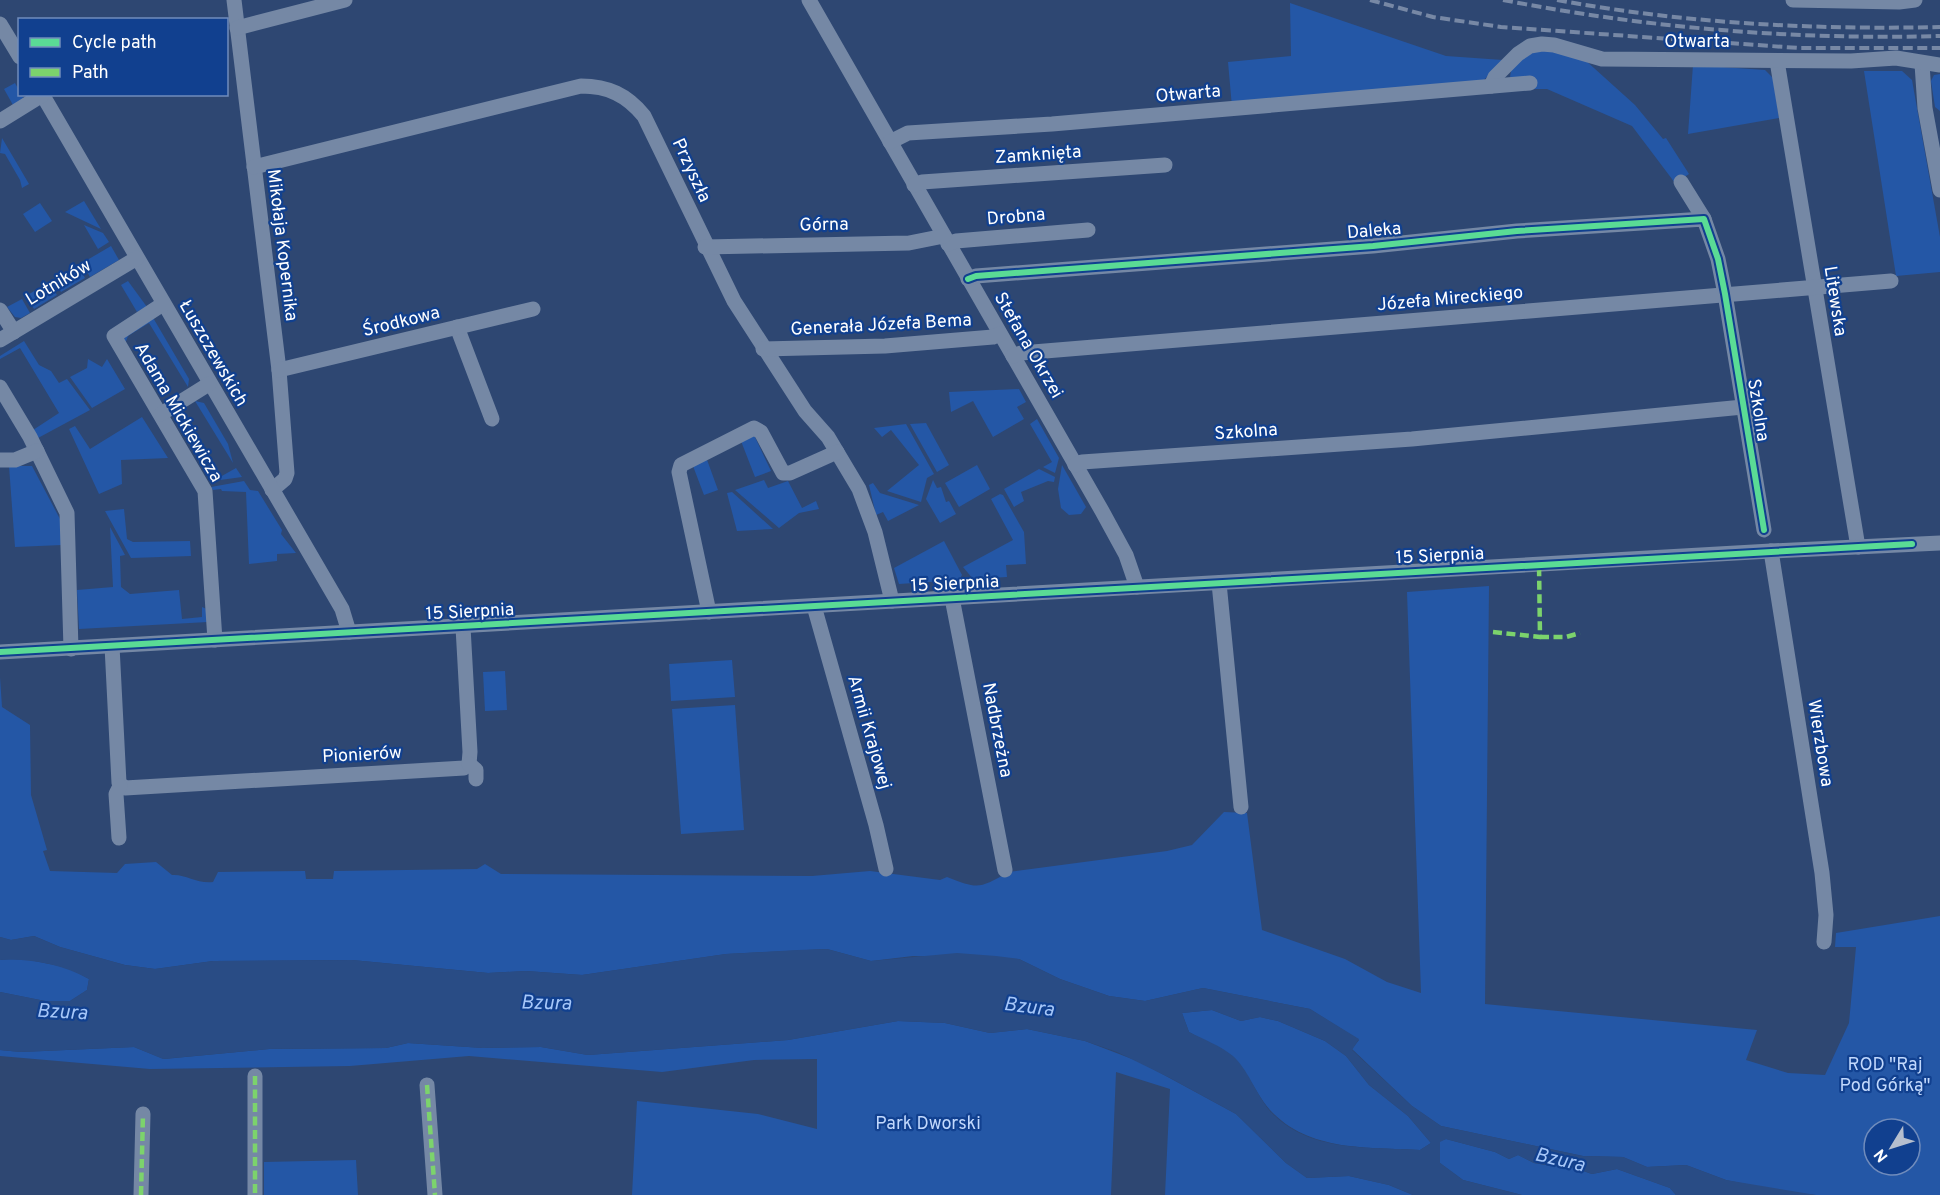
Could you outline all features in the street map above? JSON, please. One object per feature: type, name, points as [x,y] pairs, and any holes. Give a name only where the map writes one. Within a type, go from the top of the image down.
[{"type":"street","name":"Mikołaja Kopernika","points":[[234,0],[279,370],[286,473],[285,479],[273,490]]},
{"type":"street","points":[[237,28],[345,0]]},
{"type":"street","name":"Stefana Okrzei","points":[[809,0],[1126,555],[1137,587]]},
{"type":"street","points":[[1793,0],[1915,0]]},
{"type":"street","points":[[0,24],[18,54]]},
{"type":"street","name":"Otwarta","points":[[1491,87],[1495,77],[1518,54],[1536,44],[1554,45],[1602,59],[1851,61],[1896,58],[1922,64],[1940,65]]},
{"type":"street","name":"Litewska","points":[[1777,61],[1858,547]]},
{"type":"street","points":[[1922,64],[1925,108],[1940,190]]},
{"type":"street","name":"Otwarta","points":[[890,142],[908,134],[1052,124],[1530,83]]},
{"type":"street","name":"Przyszła","points":[[254,168],[581,86],[598,86],[625,98],[644,116],[688,206],[705,247],[734,301],[763,349],[851,473],[868,511],[892,601]]},
{"type":"street","points":[[0,121],[40,96]]},
{"type":"street","name":"Łuszczewskich","points":[[43,96],[342,609],[349,632]]},
{"type":"street","name":"Zamknięta","points":[[914,185],[922,182],[1165,165]]},
{"type":"street","points":[[1682,182],[1704,219],[1718,259],[1725,294]]},
{"type":"street","name":"Daleka","points":[[968,279],[976,276],[1372,246],[1517,231],[1704,219]]},
{"type":"street","name":"Drobna","points":[[946,240],[1088,230]]},
{"type":"street","name":"Górna","points":[[705,247],[909,243],[946,240]]},
{"type":"street","name":"Lotników","points":[[0,340],[137,258]]},
{"type":"street","name":"Józefa Mireckiego","points":[[1013,356],[1021,353],[1890,281]]},
{"type":"street","name":"Szkolna","points":[[1725,294],[1764,530]]},
{"type":"street","name":"Adama Mickiewicza","points":[[163,304],[114,336],[205,491],[215,640]]},
{"type":"street","name":"Środkowa","points":[[279,370],[533,309]]},
{"type":"street","points":[[0,310],[14,332]]},
{"type":"street","points":[[457,327],[492,419]]},
{"type":"street","name":"Generała Józefa Bema","points":[[763,349],[885,345],[993,337],[1000,334]]},
{"type":"street","points":[[161,414],[209,384]]},
{"type":"street","points":[[0,387],[37,451],[68,518],[71,649]]},
{"type":"street","name":"Szkolna","points":[[1075,465],[1082,462],[1448,436],[1743,407]]},
{"type":"street","points":[[709,612],[679,472],[681,465],[754,428],[761,432],[783,473],[790,473],[837,452]]},
{"type":"street","points":[[0,460],[28,456],[37,451]]},
{"type":"street","name":"15 Sierpnia","points":[[0,652],[1771,550],[1940,543]]},
{"type":"street","name":"Wierzbowa","points":[[1771,550],[1822,873],[1826,915],[1824,942]]},
{"type":"street","points":[[1219,583],[1241,807]]},
{"type":"street","name":"Nadbrzeżna","points":[[952,598],[1005,870]]},
{"type":"street","name":"Armii Krajowej","points":[[814,606],[876,825],[885,869]]},
{"type":"street","points":[[463,627],[469,764],[476,770],[476,779]]},
{"type":"street","points":[[111,646],[120,786],[116,794],[119,838]]},
{"type":"street","name":"Pionierów","points":[[120,786],[464,768],[469,764]]},
{"type":"street","points":[[255,1076],[255,1195]]},
{"type":"street","points":[[427,1085],[435,1195]]},
{"type":"street","points":[[141,1195],[143,1114]]},
{"type":"green space","points":[[1290,3],[1446,56],[1503,60],[1482,82],[1232,107],[1228,62],[1291,56]]},
{"type":"green space","points":[[1538,48],[1584,59],[1635,105],[1663,139],[1666,138],[1689,174],[1675,183],[1632,126],[1547,89],[1534,89],[1510,79],[1515,63]]},
{"type":"green space","points":[[1693,65],[1765,70],[1773,78],[1779,118],[1688,134]]},
{"type":"green space","points":[[1864,71],[1902,71],[1912,80],[1940,237],[1940,272],[1896,276]]},
{"type":"green space","points":[[1940,74],[1940,111],[1935,107],[1931,81],[1934,75]]},
{"type":"green space","points":[[15,83],[18,96],[22,96],[24,99],[13,105],[4,89]]},
{"type":"green space","points":[[2,138],[29,184],[22,188],[5,154],[0,153]]},
{"type":"green space","points":[[84,201],[101,229],[65,212]]},
{"type":"green space","points":[[40,203],[52,221],[35,232],[23,214]]},
{"type":"green space","points":[[84,225],[103,233],[109,242],[98,249]]},
{"type":"green space","points":[[111,246],[119,260],[90,277],[82,263]]},
{"type":"green space","points":[[78,265],[85,278],[61,292],[54,280]]},
{"type":"green space","points":[[128,281],[147,307],[137,312],[121,285]]},
{"type":"green space","points":[[49,282],[57,295],[34,309],[26,296]]},
{"type":"green space","points":[[22,299],[30,313],[21,318],[15,317],[7,307]]},
{"type":"green space","points":[[152,316],[189,379],[188,387],[149,323],[128,336],[125,344],[120,334]]},
{"type":"green space","points":[[24,341],[39,365],[51,371],[59,383],[67,379],[90,410],[38,438],[33,430],[59,413],[20,348],[0,359],[0,356]]},
{"type":"green space","points":[[88,359],[102,367],[107,359],[125,389],[92,408],[70,377],[87,368]]},
{"type":"green space","points":[[1019,389],[1026,402],[1017,407],[1024,419],[993,437],[973,401],[951,412],[949,392]]},
{"type":"green space","points":[[195,401],[204,403],[228,444],[233,463]]},
{"type":"green space","points":[[142,417],[168,458],[121,460],[122,484],[99,494],[69,429],[75,426],[90,449]]},
{"type":"green space","points":[[1037,419],[1059,458],[1055,473],[1043,467],[1052,462],[1030,424]]},
{"type":"green space","points":[[926,423],[949,465],[937,472],[910,424]]},
{"type":"green space","points":[[906,424],[934,474],[927,478],[921,502],[887,491],[919,465],[891,430],[882,437],[874,428]]},
{"type":"green space","points":[[746,435],[755,437],[771,471],[755,477],[741,441],[706,457],[718,490],[704,495],[693,466],[689,466],[690,462]]},
{"type":"green space","points":[[977,465],[990,489],[959,507],[945,483]]},
{"type":"green space","points":[[1062,465],[1086,507],[1081,514],[1069,515],[1061,508],[1058,489]]},
{"type":"green space","points":[[9,466],[32,466],[60,519],[62,545],[15,547]]},
{"type":"green space","points":[[236,468],[242,477],[213,481]]},
{"type":"green space","points":[[1039,469],[1055,477],[1054,482],[1048,481],[1021,492],[1024,501],[1014,507],[1004,489]]},
{"type":"green space","points":[[764,480],[768,488],[788,481],[802,508],[816,501],[819,509],[799,513],[779,528],[735,490]]},
{"type":"green space","points":[[933,480],[937,488],[941,487],[946,502],[949,501],[956,514],[940,523],[926,499]]},
{"type":"green space","points":[[244,481],[250,490],[258,491],[282,530],[281,534],[296,553],[277,554],[277,561],[249,564],[246,492],[213,490],[211,487]]},
{"type":"green space","points":[[873,483],[880,493],[919,505],[888,521],[883,512],[876,515],[869,485]]},
{"type":"green space","points":[[732,492],[773,529],[737,531],[727,493]]},
{"type":"green space","points":[[1000,494],[1003,495],[1024,532],[1026,564],[1006,565],[1007,577],[973,579],[963,567],[1013,540],[991,499]]},
{"type":"green space","points":[[124,509],[127,539],[133,542],[190,541],[191,556],[131,558],[105,511]]},
{"type":"green space","points":[[110,527],[125,555],[120,556],[121,587],[130,594],[179,590],[182,619],[202,617],[202,607],[209,610],[208,622],[79,629],[77,590],[113,587]]},
{"type":"green space","points":[[944,541],[962,575],[959,580],[899,584],[894,568]]},
{"type":"green space","name":"ROD \"Raj Pod Górką\"","points":[[1489,586],[1485,1004],[1757,1030],[1746,1060],[1788,1073],[1825,1075],[1849,1023],[1856,947],[1835,947],[1836,933],[1940,916],[1940,1195],[1816,1195],[1779,1191],[1726,1180],[1686,1165],[1647,1167],[1623,1157],[1583,1156],[1441,1126],[1412,1106],[1352,1049],[1359,1040],[1310,1009],[1203,988],[1145,1001],[1109,996],[1060,979],[1019,959],[913,956],[871,961],[827,949],[726,954],[582,975],[526,971],[488,973],[352,960],[213,961],[155,969],[125,965],[60,947],[34,936],[11,940],[0,937],[0,677],[2,707],[30,725],[31,795],[47,850],[43,851],[50,871],[117,873],[125,864],[156,862],[172,875],[213,882],[218,872],[305,871],[306,879],[333,879],[334,871],[477,869],[485,864],[501,874],[812,876],[870,871],[940,880],[947,877],[966,884],[979,885],[1009,872],[1167,851],[1192,845],[1224,812],[1247,813],[1262,930],[1345,959],[1387,982],[1421,993],[1407,592]]},
{"type":"green space","points":[[732,660],[735,697],[671,701],[669,664]]},
{"type":"green space","points":[[505,671],[507,710],[485,711],[483,672]]},
{"type":"green space","points":[[735,705],[744,830],[681,834],[672,709]]},
{"type":"green space","points":[[20,958],[69,968],[89,979],[87,990],[70,1001],[45,1001],[0,992],[0,960]]},
{"type":"green space","points":[[1212,1010],[1241,1021],[1260,1017],[1278,1021],[1325,1041],[1346,1056],[1369,1085],[1408,1116],[1431,1143],[1420,1150],[1340,1145],[1303,1134],[1286,1124],[1270,1110],[1247,1076],[1235,1063],[1213,1046],[1189,1032],[1182,1013]]},
{"type":"green space","name":"Park Dworski","points":[[898,1021],[945,1023],[990,1033],[1027,1029],[1085,1041],[1140,1062],[1236,1114],[1286,1163],[1307,1178],[1349,1176],[1389,1185],[1413,1195],[1165,1195],[1170,1089],[1116,1072],[1111,1195],[632,1195],[637,1101],[758,1114],[817,1129],[817,1059],[754,1060],[662,1072],[469,1056],[350,1066],[150,1069],[0,1056],[0,1050],[21,1052],[134,1047],[164,1059],[269,1049],[386,1048],[408,1043],[483,1048],[541,1047],[588,1055],[788,1040]]},
{"type":"green space","points":[[1446,1139],[1495,1152],[1509,1159],[1518,1155],[1534,1163],[1552,1166],[1560,1163],[1592,1174],[1617,1169],[1670,1188],[1676,1195],[1522,1195],[1463,1180],[1440,1163],[1440,1141]]},
{"type":"green space","points":[[356,1160],[358,1195],[264,1195],[264,1162]]},
{"type":"water","name":"Bzura","points":[[34,936],[60,947],[125,965],[155,969],[213,961],[352,960],[488,973],[526,971],[582,975],[726,954],[827,949],[871,961],[957,953],[1019,959],[1060,979],[1109,996],[1145,1001],[1203,988],[1310,1009],[1359,1039],[1352,1050],[1412,1106],[1441,1126],[1583,1156],[1623,1157],[1647,1167],[1686,1165],[1726,1180],[1816,1195],[1676,1195],[1670,1188],[1617,1169],[1592,1174],[1560,1163],[1552,1166],[1534,1163],[1518,1155],[1509,1159],[1495,1152],[1446,1139],[1440,1142],[1440,1163],[1463,1180],[1522,1195],[1413,1195],[1389,1185],[1349,1176],[1307,1178],[1286,1163],[1236,1114],[1170,1078],[1117,1052],[1085,1041],[1027,1029],[990,1033],[945,1023],[898,1021],[788,1040],[588,1055],[541,1047],[483,1048],[408,1043],[386,1048],[269,1049],[163,1059],[134,1047],[21,1052],[0,1050],[0,992],[45,1001],[70,1001],[87,990],[89,979],[68,969],[46,963],[0,960],[0,937],[11,940]],"holes":[[[1212,1010],[1241,1021],[1260,1017],[1278,1021],[1325,1041],[1346,1056],[1369,1085],[1408,1116],[1431,1143],[1420,1150],[1340,1145],[1301,1134],[1284,1124],[1269,1110],[1238,1061],[1223,1049],[1189,1032],[1182,1013]]]},
{"type":"railway","points":[[1370,0],[1433,17],[1501,27],[1799,48],[1940,48]]},
{"type":"railway","points":[[1503,0],[1612,18],[1721,30],[1830,36],[1940,36]]},
{"type":"railway","points":[[1557,0],[1652,14],[1747,23],[1892,28],[1940,27]]},
{"type":"marked path","points":[[1493,632],[1540,637],[1539,564]]},
{"type":"marked path","points":[[1540,637],[1566,637],[1580,633]]},
{"type":"marked path","points":[[255,1076],[255,1195]]},
{"type":"marked path","points":[[427,1085],[435,1195]]},
{"type":"marked path","points":[[141,1195],[143,1114]]},
{"type":"cycle path","points":[[968,279],[976,276],[1373,246],[1517,231],[1704,219],[1718,259],[1725,294],[1764,530]]},
{"type":"cycle path","points":[[0,652],[1912,544]]}]
